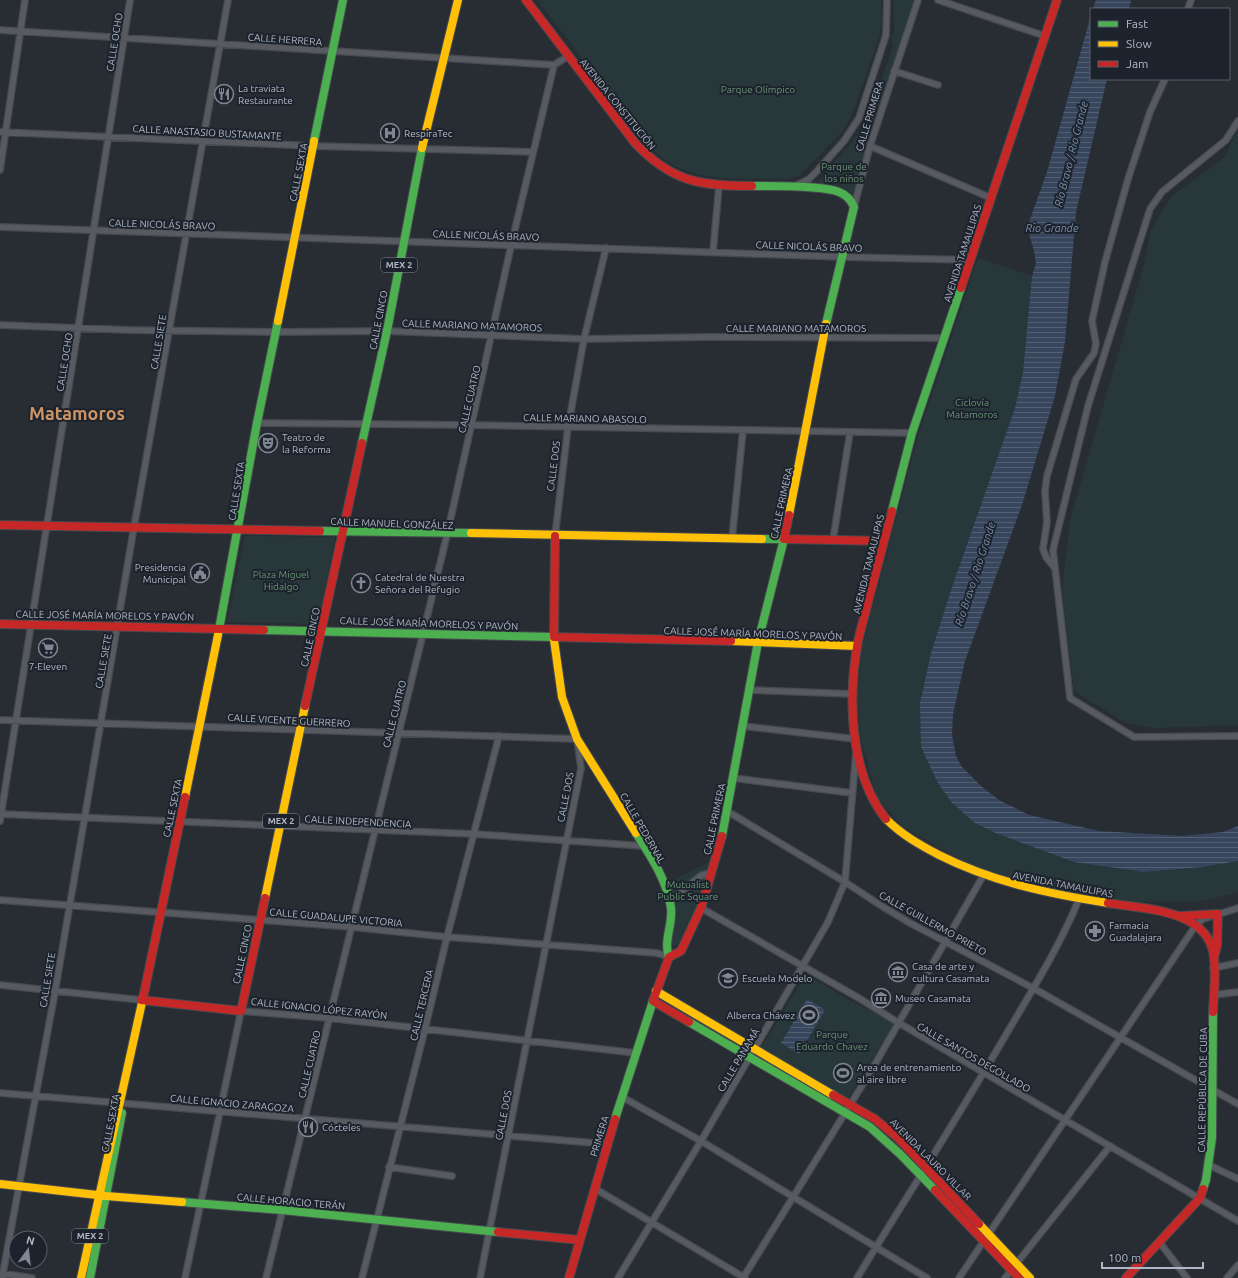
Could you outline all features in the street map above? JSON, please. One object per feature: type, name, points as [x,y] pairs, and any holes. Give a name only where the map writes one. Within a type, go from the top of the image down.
[{"type":"main road","name":"CALLE SEXTA","points":[[102,1196],[121,1102],[145,1001],[146,984],[160,912],[220,628],[257,424],[296,238],[343,0]]},
{"type":"main road","name":"CALLE CINCO","points":[[241,1011],[321,630],[387,331],[422,149],[458,0]]},
{"type":"main road","name":"AVENIDA CONSTITUCIÓN","points":[[526,0],[567,57],[635,143],[649,159],[664,169],[696,184],[831,189],[841,192],[851,200],[854,208]]},
{"type":"main road","name":"AVENIDA TAMAULIPAS","points":[[1058,0],[912,433],[858,646],[853,694],[856,743],[869,791],[874,802],[887,821],[920,845],[983,876],[1027,889],[1173,916],[1182,918],[1196,925]]},
{"type":"main road","name":"CALLE PRIMERA","points":[[669,957],[681,951],[701,908],[712,873],[727,811],[758,642],[784,540],[823,337],[854,208]]},
{"type":"main road","name":"CALLE MANUEL GONZÁLEZ","points":[[0,525],[343,531],[447,535],[884,541]]},
{"type":"main road","name":"CALLE DOS","points":[[555,536],[554,636],[562,697],[577,739]]},
{"type":"main road","name":"CALLE JOSÉ MARÍA MORELOS Y PAVÓN","points":[[0,624],[321,630],[858,646]]},
{"type":"main road","name":"CALLE PEDERNAL","points":[[577,739],[644,846],[665,886],[670,900],[671,909],[666,949],[669,957]]},
{"type":"main road","points":[[1173,916],[1218,914],[1215,922],[1218,947],[1214,957]]},
{"type":"main road","name":"CALLE REPÚBLICA DE CUBA","points":[[1126,1278],[1200,1198],[1209,1165],[1212,1138],[1214,957],[1207,939],[1196,925]]},
{"type":"main road","points":[[652,1001],[669,957]]},
{"type":"main road","name":"AVENIDA LAURO VILLAR","points":[[656,991],[875,1119],[898,1138],[1018,1263],[1030,1278]]},
{"type":"main road","name":"CALLE IGNACIO LÓPEZ RAYÓN","points":[[145,1001],[241,1011]]},
{"type":"main road","name":"AVENIDA LAURO VILLAR","points":[[652,1001],[750,1056],[870,1127],[921,1175],[1019,1278]]},
{"type":"main road","name":"PRIMERA","points":[[569,1278],[607,1144],[652,1001]]},
{"type":"main road","name":"CALLE HORACIO TERÁN","points":[[0,1184],[102,1196],[282,1210],[580,1240]]},
{"type":"main road","name":"MEX 2","points":[[81,1278],[102,1196]]},
{"type":"main road","name":"MEX 2","points":[[90,1278],[102,1196]]},
{"type":"street","points":[[0,170],[3,132],[25,0]]},
{"type":"street","name":"CALLE OCHO","points":[[0,821],[130,0]]},
{"type":"street","name":"CALLE SIETE","points":[[1,1275],[55,992],[68,906],[85,817],[134,527],[228,0]]},
{"type":"street","points":[[793,187],[806,181],[817,171],[844,141],[859,118],[886,35],[887,0]]},
{"type":"street","name":"CALLE PRIMERA","points":[[854,208],[870,146],[918,0]]},
{"type":"street","points":[[938,0],[1045,36]]},
{"type":"street","name":"CALLE HERRERA","points":[[0,30],[554,65]]},
{"type":"street","points":[[554,65],[567,57]]},
{"type":"street","name":"CALLE CUATRO","points":[[266,1278],[447,535],[511,246],[554,65]]},
{"type":"street","points":[[894,71],[938,85]]},
{"type":"street","points":[[1055,568],[1046,557],[1043,549],[1046,522],[1045,491],[1047,476],[1076,378],[1094,353],[1096,344],[1092,321],[1105,262],[1133,164],[1150,112],[1165,80]]},
{"type":"street","points":[[1238,121],[1226,140],[1162,192],[1150,209],[1088,406],[1053,550],[1070,698],[1134,737],[1238,736]]},
{"type":"street","name":"CALLE ANASTASIO BUSTAMANTE","points":[[3,132],[313,146],[534,152]]},
{"type":"street","points":[[870,146],[991,198]]},
{"type":"street","points":[[713,252],[720,186]]},
{"type":"street","name":"CALLE NICOLÁS BRAVO","points":[[0,227],[511,246],[971,260]]},
{"type":"street","name":"CALLE DOS","points":[[555,536],[568,427],[584,339],[606,248]]},
{"type":"street","name":"CALLE MARIANO MATAMOROS","points":[[0,325],[78,329],[276,332],[387,331],[584,339],[823,337],[944,338]]},
{"type":"street","name":"CALLE MARIANO ABASOLO","points":[[257,424],[472,424],[912,433]]},
{"type":"street","points":[[732,539],[743,430]]},
{"type":"street","points":[[833,540],[850,432]]},
{"type":"street","points":[[750,690],[853,694]]},
{"type":"street","name":"CALLE VICENTE GUERRERO","points":[[0,720],[199,725],[398,734],[577,739]]},
{"type":"street","points":[[743,726],[856,743]]},
{"type":"street","name":"CALLE TERCERA","points":[[362,1278],[499,736]]},
{"type":"street","name":"CALLE DOS","points":[[480,1278],[510,1135],[526,1041],[581,768],[577,739]]},
{"type":"street","name":"CALLE PANAMÁ","points":[[618,1278],[701,1141],[828,922],[845,882],[856,743]]},
{"type":"street","points":[[733,778],[852,793]]},
{"type":"street","name":"CALLE GUILLERMO PRIETO","points":[[727,811],[845,882],[880,906],[1033,988],[1238,1104]]},
{"type":"street","name":"CALLE INDEPENDENCIA","points":[[1,814],[474,834],[644,846]]},
{"type":"street","points":[[670,900],[702,875],[712,873]]},
{"type":"street","points":[[594,1188],[744,1278],[899,1023],[983,876]]},
{"type":"street","points":[[857,1278],[984,1072],[1066,931],[1079,899]]},
{"type":"street","name":"CALLE GUADALUPE VICTORIA","points":[[0,900],[352,927],[447,937],[657,953],[669,957]]},
{"type":"street","name":"CALLE SANTOS DEGOLLADO","points":[[701,908],[857,997],[1238,1221]]},
{"type":"street","points":[[959,1278],[1066,1121],[1196,925],[1204,919],[1238,908]]},
{"type":"street","points":[[1213,968],[1238,963]]},
{"type":"street","name":"CALLE IGNACIO LÓPEZ RAYÓN","points":[[0,985],[145,1001]]},
{"type":"street","points":[[1213,995],[1238,992]]},
{"type":"street","name":"CALLE IGNACIO LÓPEZ RAYÓN","points":[[241,1011],[329,1018],[636,1053]]},
{"type":"street","name":"CALLE CINCO","points":[[185,1278],[241,1011]]},
{"type":"street","name":"CALLE IGNACIO ZARAGOZA","points":[[0,1093],[607,1144]]},
{"type":"street","points":[[622,1097],[795,1196],[927,1278]]},
{"type":"street","points":[[1005,1278],[1110,1146]]},
{"type":"street","points":[[1209,1165],[1238,1179]]},
{"type":"street","points":[[389,1167],[452,1176]]},
{"type":"street","points":[[1160,1243],[1187,1278]]},
{"type":"street","points":[[1230,1277],[1238,1264]]},
{"type":"street","points":[[1,1275],[32,1278]]},
{"type":"green space","name":"Parque Olímpico","points":[[537,0],[881,0],[881,28],[851,117],[843,131],[799,176],[789,179],[713,177],[689,172],[672,164],[656,153],[641,138],[626,122],[573,46]]},
{"type":"green space","name":"Parque de los niños","points":[[893,0],[914,0],[868,140],[854,194],[839,185],[818,183],[822,176],[855,138],[870,112],[893,46],[891,38],[894,30]]},
{"type":"green space","points":[[1238,129],[1238,725],[1154,728],[1124,722],[1074,691],[1062,588],[1070,520],[1142,272],[1151,230],[1171,197],[1225,157]]},
{"type":"green space","name":"Ciclovía Matamoros","points":[[978,258],[1032,276],[1023,372],[1015,408],[951,590],[931,653],[920,703],[998,834],[1074,862],[1144,872],[1203,867],[1238,861],[1238,892],[1202,901],[1134,902],[1032,886],[986,873],[948,853],[902,826],[877,798],[861,739],[857,695],[862,647],[918,436]]},
{"type":"green space","name":"Plaza Miguel Hidalgo","points":[[245,536],[335,537],[318,624],[227,622]]},
{"type":"green space","name":"Mutualist Public Square","points":[[711,861],[698,909],[678,945],[671,945],[676,902],[669,882]]},
{"type":"green space","name":"Parque Eduardo Chavez","points":[[806,974],[846,998],[894,1023],[848,1099],[761,1048]]},
{"type":"water","points":[[1096,0],[1131,0],[1129,8],[1093,8]]},
{"type":"water","name":"Rio Grande","points":[[1090,19],[1090,80],[1107,80],[1076,212],[1065,342],[1055,396],[1022,505],[965,661],[953,714],[952,735],[956,756],[962,767],[981,786],[999,800],[1029,815],[1099,831],[1183,836],[1223,832],[1238,826],[1238,861],[1203,867],[1144,872],[1074,862],[998,834],[975,823],[952,803],[938,783],[921,747],[920,703],[931,653],[951,590],[1015,408],[1023,372],[1032,276],[1036,263],[1029,234],[1029,222],[1047,172]]},
{"type":"water","points":[[807,999],[825,1010],[799,1054],[781,1043]]},
{"type":"traffic: fast","points":[[314,141],[343,0]]},
{"type":"traffic: fast","points":[[362,443],[387,331],[422,148]]},
{"type":"traffic: fast","points":[[752,186],[797,186],[821,188],[839,192],[848,198],[853,204],[854,207],[826,324]]},
{"type":"traffic: fast","points":[[892,511],[912,433],[961,288]]},
{"type":"traffic: fast","points":[[218,635],[257,423],[278,321]]},
{"type":"traffic: fast","points":[[320,531],[471,533]]},
{"type":"traffic: fast","points":[[722,836],[758,642],[784,539],[762,539]]},
{"type":"traffic: fast","points":[[264,630],[554,637],[554,640]]},
{"type":"traffic: fast","points":[[636,833],[658,869],[669,898],[671,908],[671,921],[667,945],[669,957]]},
{"type":"traffic: fast","points":[[615,1119],[653,1001]]},
{"type":"traffic: fast","points":[[1203,1189],[1206,1180],[1212,1138],[1213,1012]]},
{"type":"traffic: fast","points":[[689,1022],[870,1127],[900,1154],[935,1190]]},
{"type":"traffic: fast","points":[[90,1278],[122,1113]]},
{"type":"traffic: fast","points":[[182,1202],[282,1210],[498,1232]]},
{"type":"traffic: slow","points":[[422,148],[458,0]]},
{"type":"traffic: slow","points":[[278,321],[314,141]]},
{"type":"traffic: slow","points":[[789,515],[826,324]]},
{"type":"traffic: slow","points":[[471,533],[762,539]]},
{"type":"traffic: slow","points":[[185,797],[218,635]]},
{"type":"traffic: slow","points":[[554,640],[562,697],[577,739],[636,833]]},
{"type":"traffic: slow","points":[[731,641],[857,646]]},
{"type":"traffic: slow","points":[[265,898],[305,706]]},
{"type":"traffic: slow","points":[[886,819],[905,835],[925,847],[939,855],[980,873],[1022,886],[1064,896],[1108,903]]},
{"type":"traffic: slow","points":[[656,991],[833,1095]]},
{"type":"traffic: slow","points":[[81,1278],[143,998]]},
{"type":"traffic: slow","points":[[0,1184],[106,1196],[182,1202]]},
{"type":"traffic: slow","points":[[979,1224],[1030,1278]]},
{"type":"traffic: jam","points":[[526,0],[635,143],[649,156],[675,174],[688,179],[717,185],[752,186]]},
{"type":"traffic: jam","points":[[961,288],[1057,0]]},
{"type":"traffic: jam","points":[[305,706],[362,443]]},
{"type":"traffic: jam","points":[[886,819],[874,801],[865,781],[859,759],[855,736],[853,690],[854,668],[859,636],[892,511]]},
{"type":"traffic: jam","points":[[789,515],[784,539],[884,541]]},
{"type":"traffic: jam","points":[[0,525],[320,531]]},
{"type":"traffic: jam","points":[[555,536],[554,637],[731,641]]},
{"type":"traffic: jam","points":[[0,624],[264,630]]},
{"type":"traffic: jam","points":[[143,998],[185,797]]},
{"type":"traffic: jam","points":[[689,1022],[653,1001],[669,957],[681,951],[701,908],[722,836]]},
{"type":"traffic: jam","points":[[141,1000],[241,1011],[265,898]]},
{"type":"traffic: jam","points":[[1108,903],[1139,907],[1173,914],[1188,920],[1200,929],[1209,941],[1214,957],[1215,978],[1213,1012]]},
{"type":"traffic: jam","points":[[1181,916],[1218,914],[1217,946],[1214,957]]},
{"type":"traffic: jam","points":[[833,1095],[875,1119],[898,1138],[979,1224]]},
{"type":"traffic: jam","points":[[569,1278],[615,1119]]},
{"type":"traffic: jam","points":[[1126,1278],[1200,1198],[1203,1189]]},
{"type":"traffic: jam","points":[[935,1190],[1019,1278]]},
{"type":"traffic: jam","points":[[498,1232],[580,1240]]},
{"type":"place","name":"La traviata Restaurante","points":[[224,94]]},
{"type":"place","name":"RespiraTec","points":[[390,133]]},
{"type":"place","name":"Teatro de la Reforma","points":[[268,443]]},
{"type":"place","name":"Presidencia Municipal","points":[[200,573]]},
{"type":"place","name":"Catedral de Nuestra Señora del Refugio","points":[[361,583]]},
{"type":"place","name":"7-Eleven","points":[[48,648]]},
{"type":"place","name":"Farmacia Guadalajara","points":[[1095,931]]},
{"type":"place","name":"Casa de arte y cultura Casamata","points":[[898,972]]},
{"type":"place","name":"Escuela Modelo","points":[[728,978]]},
{"type":"place","name":"Museo Casamata","points":[[881,998]]},
{"type":"place","name":"Alberca Chávez","points":[[809,1015]]},
{"type":"place","name":"Area de entrenamiento al aire libre","points":[[843,1073]]},
{"type":"place","name":"Cócteles","points":[[308,1127]]},
{"type":"district","name":"Matamoros","points":[[77,414]]},
{"type":"water label","name":"Río Bravo / Rio Grande","points":[[1071,154]]},
{"type":"water label","name":"Río Bravo / Rio Grande","points":[[975,574]]}]
